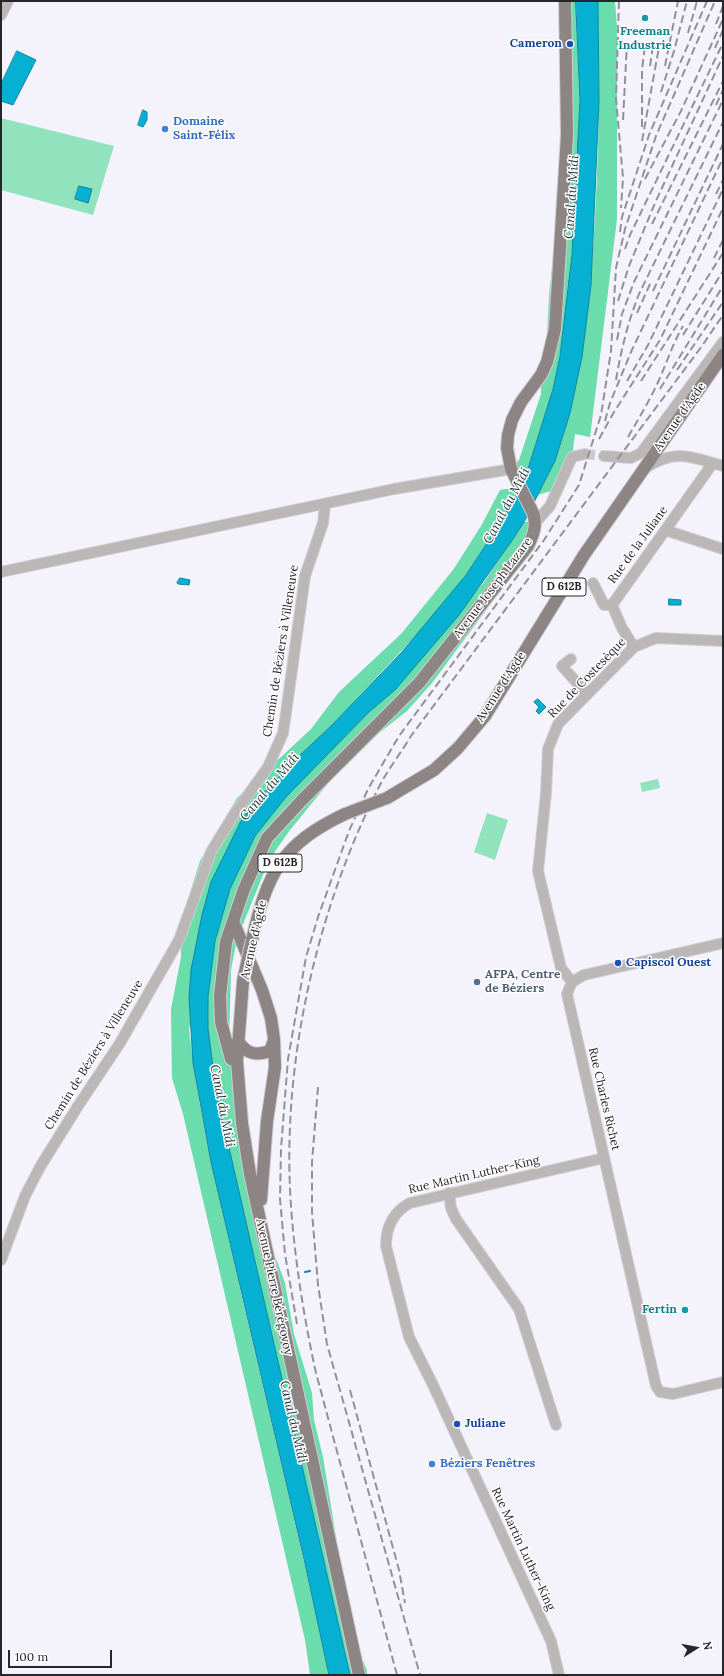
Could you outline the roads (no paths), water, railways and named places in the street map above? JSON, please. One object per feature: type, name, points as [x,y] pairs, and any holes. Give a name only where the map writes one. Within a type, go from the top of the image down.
[{"type":"main road","points":[[534,517],[513,473],[507,448],[512,420],[547,362],[555,329],[567,135],[565,1]]},
{"type":"main road","name":"Avenue d'Agde","points":[[237,1061],[243,981],[259,908],[272,877],[285,855],[311,833],[345,814],[387,798],[434,770],[458,748],[485,716],[584,555],[723,355]]},
{"type":"main road","name":"Avenue Joseph Lazare","points":[[237,1061],[231,1059],[221,1022],[220,996],[226,942],[244,889],[267,838],[302,800],[419,683],[528,546],[534,534],[534,517]]},
{"type":"main road","points":[[234,921],[262,990],[271,1018],[274,1039],[275,1067],[267,1121],[260,1194],[265,1244]]},
{"type":"main road","points":[[238,1041],[242,1048],[250,1053],[260,1054],[270,1051],[274,1039]]},
{"type":"main road","name":"Avenue Pierre Bérégovoy","points":[[237,1061],[242,1123],[265,1244],[359,1675]]},
{"type":"street","points":[[1,15],[8,1]]},
{"type":"street","points":[[604,456],[631,458],[641,453],[723,342]]},
{"type":"street","points":[[534,517],[550,506],[572,457],[585,454]]},
{"type":"street","points":[[643,469],[670,456],[687,455],[723,466]]},
{"type":"street","name":"Rue de la Juliane","points":[[612,605],[713,463]]},
{"type":"street","points":[[1,572],[325,505],[394,489],[513,473]]},
{"type":"street","name":"Chemin de Béziers à Villeneuve","points":[[1,1260],[26,1196],[40,1167],[120,1043],[148,995],[179,940],[211,852],[233,816],[268,767],[275,754],[283,732],[305,576],[323,523],[325,505]]},
{"type":"street","points":[[665,530],[723,549]]},
{"type":"street","points":[[593,583],[604,605],[612,605],[622,628],[634,647]]},
{"type":"street","name":"Rue de Costesèque","points":[[572,982],[561,968],[538,871],[544,814],[548,749],[552,736],[558,724],[634,647],[656,638],[723,641]]},
{"type":"street","points":[[571,659],[562,666],[587,694]]},
{"type":"street","points":[[572,982],[584,974],[723,942]]},
{"type":"street","name":"Rue Charles Richet","points":[[572,982],[567,994],[656,1386],[660,1392],[673,1394],[723,1382]]},
{"type":"street","name":"Rue Martin Luther-King","points":[[559,1675],[551,1641],[433,1385],[409,1337],[386,1246],[386,1234],[392,1218],[404,1206],[449,1193],[604,1158]]},
{"type":"street","points":[[449,1193],[451,1208],[456,1219],[519,1309],[556,1425]]},
{"type":"water","name":"Canal du Midi","points":[[576,1],[598,1],[599,101],[591,285],[582,357],[570,413],[555,461],[524,522],[459,615],[395,690],[369,712],[286,797],[255,836],[230,889],[215,941],[208,997],[208,1028],[216,1091],[350,1675],[329,1675],[304,1559],[211,1162],[193,1063],[189,998],[191,970],[202,915],[211,882],[241,821],[254,803],[402,652],[466,575],[518,492],[528,469],[553,389],[560,356],[572,255],[580,100]]},
{"type":"water","points":[[17,51],[36,60],[13,105],[1,101],[1,84]]},
{"type":"water","points":[[143,110],[147,112],[147,120],[143,127],[138,125]]},
{"type":"water","points":[[79,186],[92,189],[88,203],[75,199]]},
{"type":"water","points":[[180,578],[190,580],[189,585],[178,584],[177,583]]},
{"type":"water","points":[[669,599],[681,600],[681,605],[669,605]]},
{"type":"water","points":[[538,699],[546,707],[539,714],[536,711],[539,707],[534,702]]},
{"type":"waterway","points":[[305,1272],[310,1271]]},
{"type":"tunnel","points":[[585,454],[604,456]]},
{"type":"railway","points":[[619,1],[616,99],[623,178],[621,208]]},
{"type":"railway","points":[[665,66],[678,1]]},
{"type":"railway","points":[[661,92],[674,51],[687,1]]},
{"type":"railway","points":[[688,33],[697,1]]},
{"type":"railway","points":[[620,232],[622,217],[649,135],[707,1]]},
{"type":"railway","points":[[297,1324],[285,1254],[280,1199],[281,1149],[288,1059],[306,957],[318,917],[349,831],[368,789],[399,736],[544,540],[579,485],[601,415],[611,351],[616,268],[625,229],[656,136],[715,1]]},
{"type":"railway","points":[[716,24],[723,6]]},
{"type":"railway","points":[[645,179],[681,111],[723,19]]},
{"type":"railway","points":[[715,48],[723,30]]},
{"type":"railway","points":[[623,120],[627,43]]},
{"type":"railway","points":[[625,249],[630,235],[723,43]]},
{"type":"railway","points":[[642,127],[642,70],[645,45]]},
{"type":"railway","points":[[650,66],[653,46]]},
{"type":"railway","points":[[642,141],[659,47]]},
{"type":"railway","points":[[618,301],[629,266],[655,203],[723,56]]},
{"type":"railway","points":[[652,224],[723,81]]},
{"type":"railway","points":[[716,105],[723,90]]},
{"type":"railway","points":[[617,340],[622,314],[634,282],[723,100]]},
{"type":"railway","points":[[616,380],[625,336],[639,294],[723,122]]},
{"type":"railway","points":[[653,291],[723,144]]},
{"type":"railway","points":[[605,421],[610,403],[631,352],[723,158]]},
{"type":"railway","points":[[716,194],[723,180]]},
{"type":"railway","points":[[627,381],[648,345],[723,189]]},
{"type":"railway","points":[[599,439],[614,412],[660,340],[723,208]]},
{"type":"railway","points":[[714,258],[723,240]]},
{"type":"railway","points":[[641,381],[723,253]]},
{"type":"railway","points":[[683,335],[723,271]]},
{"type":"railway","points":[[637,313],[650,284]]},
{"type":"railway","points":[[660,389],[723,286]]},
{"type":"railway","points":[[677,370],[723,302]]},
{"type":"railway","points":[[397,1675],[316,1373],[304,1311],[298,1269],[291,1206],[289,1153],[292,1099],[298,1045],[308,990],[321,937],[337,885],[357,835],[386,774],[411,736],[702,346],[723,315]]},
{"type":"railway","points":[[628,437],[656,387],[679,332],[683,326]]},
{"type":"railway","points":[[318,1087],[312,1162],[312,1212],[318,1285],[327,1344],[420,1675]]},
{"type":"railway","points":[[350,1390],[399,1570],[405,1603]]},
{"type":"place","name":"Freeman Industrie","points":[[645,18]]},
{"type":"place","name":"Cameron","points":[[570,44]]},
{"type":"place","name":"Domaine Saint-Félix","points":[[165,129]]},
{"type":"place","name":"Capiscol Ouest","points":[[618,963]]},
{"type":"place","name":"AFPA, Centre de Béziers","points":[[477,982]]},
{"type":"place","name":"Fertin","points":[[685,1310]]},
{"type":"place","name":"Juliane","points":[[457,1424]]},
{"type":"place","name":"Béziers Fenêtres","points":[[432,1464]]}]
